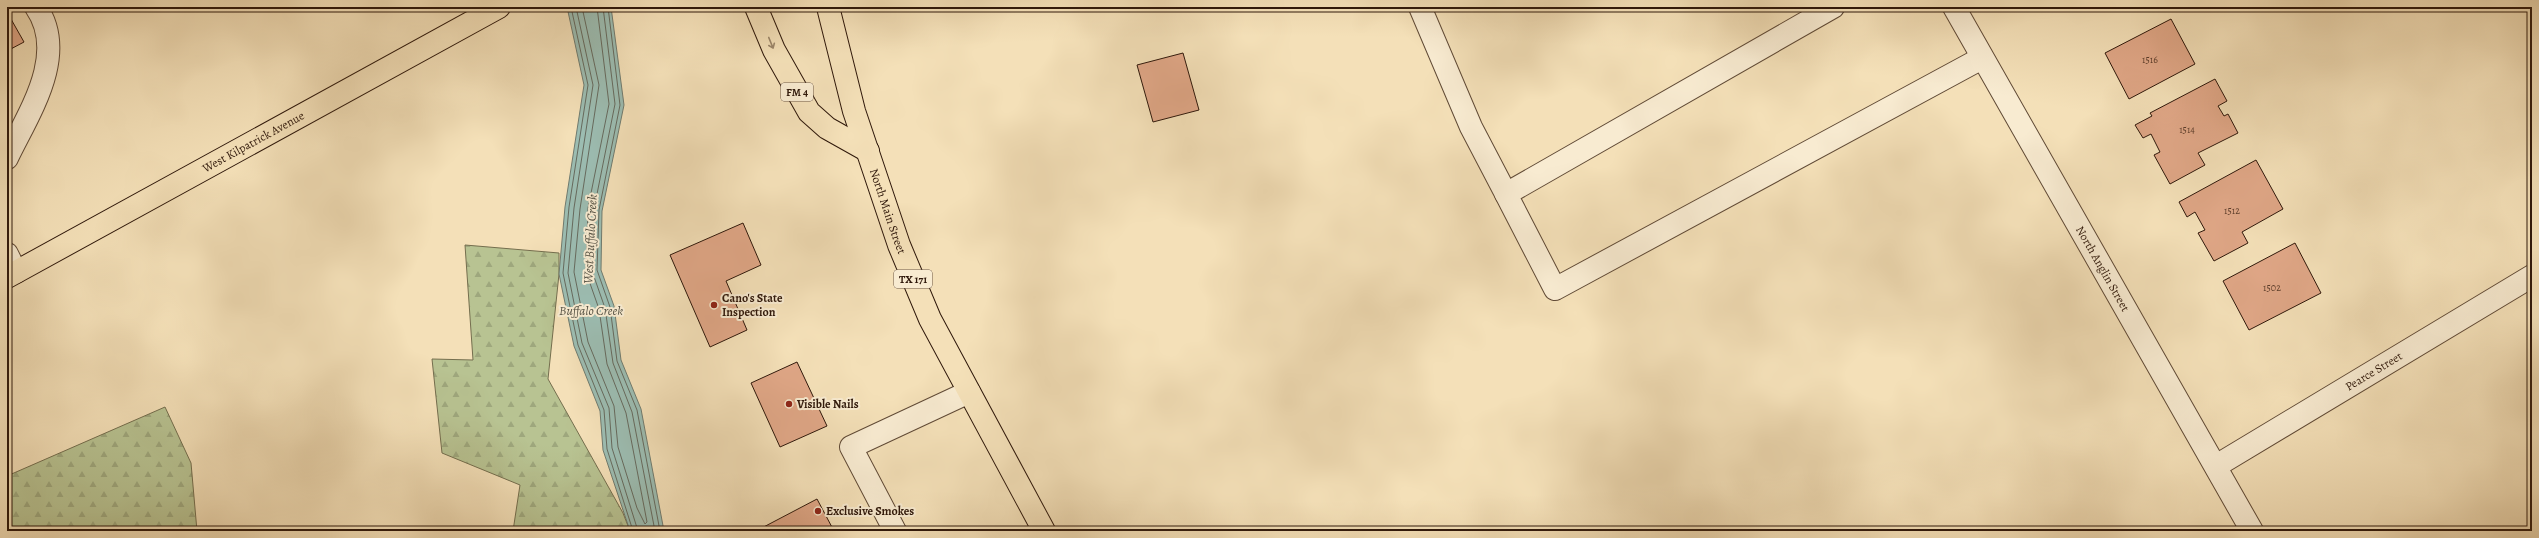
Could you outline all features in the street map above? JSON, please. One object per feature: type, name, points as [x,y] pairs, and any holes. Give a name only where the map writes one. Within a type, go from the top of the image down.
[{"type":"main road","name":"FM 4","points":[[756,7],[774,50],[808,112],[827,128],[868,152]]},
{"type":"main road","name":"North Main Street","points":[[828,7],[854,111],[899,244],[930,319],[1044,531]]},
{"type":"main road","name":"West Kilpatrick Avenue","points":[[10,268],[496,9]]},
{"type":"street","points":[[7,158],[41,88],[48,63],[47,39],[42,17],[36,7]]},
{"type":"street","points":[[1420,7],[1471,127],[1555,289],[1982,58]]},
{"type":"street","points":[[1506,194],[1833,7]]},
{"type":"street","name":"North Anglin Street","points":[[1954,7],[2252,531]]},
{"type":"street","name":"Pearce Street","points":[[2216,466],[2532,276]]},
{"type":"street","points":[[894,531],[850,447],[969,392]]},
{"type":"green space","points":[[465,245],[559,253],[559,274],[548,379],[623,513],[630,531],[513,531],[520,485],[442,453],[432,359],[473,360]]},
{"type":"green space","points":[[165,407],[191,463],[197,531],[7,531],[7,476]]},
{"type":"water","name":"Buffalo Creek","points":[[567,7],[611,7],[624,105],[602,211],[601,270],[614,306],[621,360],[641,409],[664,531],[630,531],[603,450],[600,411],[574,346],[559,274],[565,207],[584,85]]},
{"type":"building","points":[[7,12],[24,42],[7,51]]},
{"type":"building","points":[[2171,19],[2195,64],[2129,99],[2105,53]]},
{"type":"building","points":[[1183,53],[1199,110],[1153,122],[1137,65]]},
{"type":"building","points":[[2215,79],[2227,101],[2218,106],[2224,116],[2228,114],[2238,133],[2198,153],[2205,165],[2170,184],[2154,155],[2160,152],[2151,134],[2143,138],[2135,125],[2152,116],[2150,113]]},
{"type":"building","points":[[2256,160],[2283,209],[2242,232],[2248,243],[2214,261],[2198,233],[2205,230],[2195,212],[2187,217],[2179,202]]},
{"type":"building","name":"Cano's State Inspection","points":[[743,223],[761,265],[726,281],[747,330],[710,347],[670,255]]},
{"type":"building","points":[[2295,243],[2321,293],[2249,330],[2223,281]]},
{"type":"building","name":"Visible Nails","points":[[797,362],[827,426],[780,447],[751,383]]},
{"type":"building","points":[[817,499],[834,531],[756,531]]},
{"type":"place","name":"Cano's State Inspection","points":[[714,305]]},
{"type":"place","name":"Visible Nails","points":[[789,404]]},
{"type":"place","name":"Exclusive Smokes","points":[[818,511]]},
{"type":"water label","name":"West Buffalo Creek","points":[[590,239]]}]
